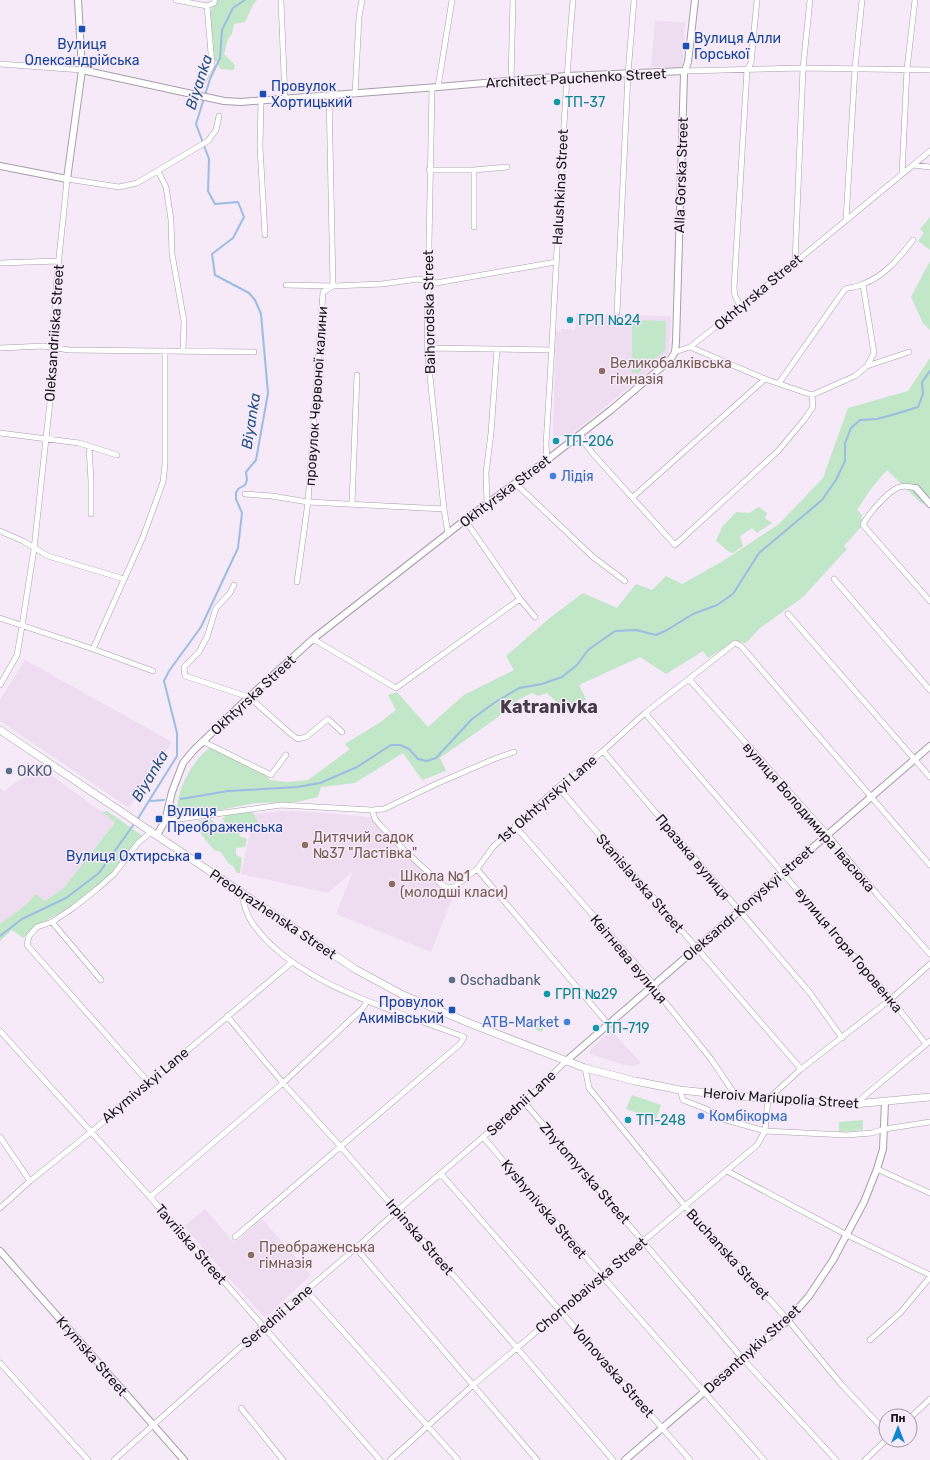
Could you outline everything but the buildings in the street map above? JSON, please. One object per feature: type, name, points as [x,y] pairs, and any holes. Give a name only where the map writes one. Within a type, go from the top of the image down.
[{"type":"main road","name":"Preobrazhenska Street","points":[[0,730],[356,969],[403,995],[566,1061]]},
{"type":"main road","name":"Heroiv Mariupolia Street","points":[[566,1061],[584,1068],[635,1081],[680,1090],[736,1096],[854,1104],[930,1097]]},
{"type":"street","name":"Oleksandriiska Street","points":[[0,685],[17,655],[34,549],[55,356],[54,348],[58,261],[67,179],[82,70],[78,0]]},
{"type":"street","points":[[176,0],[207,6],[214,3],[215,0]]},
{"type":"street","points":[[281,0],[285,98]]},
{"type":"street","points":[[355,94],[359,17],[362,0]]},
{"type":"street","name":"Baihorodska Street","points":[[448,534],[427,348],[429,170],[435,88],[452,0]]},
{"type":"street","points":[[511,80],[513,0]]},
{"type":"street","name":"Halushkina Street","points":[[547,460],[546,444],[566,76],[572,0]]},
{"type":"street","points":[[617,312],[628,74],[634,0]]},
{"type":"street","name":"Alla Gorska Street","points":[[675,352],[685,71],[688,62],[695,0]]},
{"type":"street","points":[[741,307],[735,296],[734,288],[747,70],[751,63],[757,0]]},
{"type":"street","points":[[795,262],[803,68],[810,0]]},
{"type":"street","points":[[846,220],[855,68],[862,0]]},
{"type":"street","points":[[902,174],[907,69],[915,0]]},
{"type":"street","points":[[203,81],[212,65],[207,6]]},
{"type":"street","points":[[0,64],[82,70]]},
{"type":"street","name":"Architect Pauchenko Street","points":[[82,70],[224,101],[355,94],[566,76],[803,68],[930,70]]},
{"type":"street","name":"провулок Червоної калини","points":[[297,582],[308,502],[323,292],[333,286],[329,95]]},
{"type":"street","points":[[261,100],[260,147],[265,235]]},
{"type":"street","points":[[0,166],[118,187],[137,183],[208,141],[216,130],[219,116]]},
{"type":"street","name":"Okhtyrska Street","points":[[151,831],[165,821],[172,792],[183,763],[193,750],[249,697],[313,640],[465,520],[581,434],[670,360],[675,352],[690,347],[741,307],[930,151]]},
{"type":"street","points":[[913,165],[930,167]]},
{"type":"street","points":[[429,170],[474,170],[507,167]]},
{"type":"street","points":[[474,170],[474,227]]},
{"type":"street","points":[[158,171],[166,187],[171,220],[172,254],[184,321],[183,351]]},
{"type":"street","points":[[779,383],[845,289],[863,285],[881,275],[896,261],[913,240]]},
{"type":"street","points":[[0,263],[58,261]]},
{"type":"street","points":[[286,285],[333,286],[382,284],[418,279],[436,283],[556,262]]},
{"type":"street","points":[[863,285],[874,353],[868,366]]},
{"type":"street","points":[[0,348],[44,346],[69,350],[254,352]]},
{"type":"street","points":[[690,347],[765,379],[812,395],[855,376],[868,366],[909,352]]},
{"type":"street","points":[[427,348],[552,350]]},
{"type":"street","points":[[487,504],[486,473],[491,433],[497,349]]},
{"type":"street","points":[[93,649],[143,537],[164,478],[165,351]]},
{"type":"street","points":[[352,504],[357,375]]},
{"type":"street","points":[[633,497],[765,379]]},
{"type":"street","points":[[581,434],[584,442],[594,455],[675,545],[778,450],[804,420],[813,406],[812,395]]},
{"type":"street","points":[[0,433],[79,443],[117,455]]},
{"type":"street","points":[[89,446],[91,514]]},
{"type":"street","points":[[515,483],[593,557],[625,580]]},
{"type":"street","points":[[930,504],[916,488],[906,486],[897,488],[873,510],[865,519],[863,525],[930,601]]},
{"type":"street","points":[[245,494],[272,496],[308,502],[444,509]]},
{"type":"street","points":[[465,520],[520,599],[535,617]]},
{"type":"street","points":[[0,531],[23,541],[34,549],[48,556],[124,578]]},
{"type":"street","points":[[834,579],[930,690]]},
{"type":"street","points":[[234,585],[230,593],[216,608],[207,637],[198,652],[184,667],[185,676],[249,697],[298,739],[306,737],[328,719],[342,732]]},
{"type":"street","points":[[313,640],[396,688],[520,599]]},
{"type":"street","points":[[788,614],[930,777]]},
{"type":"street","points":[[0,618],[153,671]]},
{"type":"street","name":"1st Okhtyrskyi Lane","points":[[372,810],[375,819],[403,849],[445,887],[454,887],[477,869],[493,847],[558,787],[603,751],[645,713],[735,643],[741,646],[871,796]]},
{"type":"street","name":"вулиця Володимира Івасюка","points":[[689,679],[827,834],[876,893],[930,954]]},
{"type":"street","name":"вулиця Ігоря Горовенка","points":[[645,713],[928,1042]]},
{"type":"street","points":[[202,741],[271,775],[286,755]]},
{"type":"street","name":"Oleksandr Konyskyi street","points":[[566,1061],[930,746]]},
{"type":"street","name":"Празька вулиця","points":[[603,751],[739,912],[810,993],[842,1038]]},
{"type":"street","points":[[165,821],[281,805],[372,810],[384,809],[430,787],[494,759],[514,752]]},
{"type":"street","name":"Stanislavska Street","points":[[558,787],[696,949],[801,1069]]},
{"type":"street","points":[[871,796],[930,865]]},
{"type":"street","name":"Квітнева вулиця","points":[[515,826],[654,986],[657,992],[711,1059],[736,1096]]},
{"type":"street","points":[[149,1083],[27,945],[29,936],[37,926],[52,922],[73,908],[114,874],[134,847],[151,831]]},
{"type":"street","points":[[477,869],[608,1024]]},
{"type":"street","points":[[235,1237],[460,1044],[464,1037],[367,1001],[291,962],[269,944],[255,927],[247,914],[241,892]]},
{"type":"street","points":[[52,922],[101,980]]},
{"type":"street","name":"Akymivskyi Lane","points":[[0,1208],[30,1181],[91,1132],[291,962]]},
{"type":"street","points":[[768,1099],[801,1069],[891,999],[930,964]]},
{"type":"street","points":[[150,1197],[283,1083],[363,1008],[367,1001]]},
{"type":"street","name":"Irpinska Street","points":[[227,1016],[283,1083],[517,1348],[612,1460]]},
{"type":"street","name":"Tavriiska Street","points":[[0,1031],[150,1197],[380,1460]]},
{"type":"street","points":[[854,1104],[928,1042]]},
{"type":"street","name":"Serednii Lane","points":[[114,1460],[263,1327],[524,1102],[566,1061]]},
{"type":"street","name":"Buchanska Street","points":[[584,1068],[589,1088],[685,1206],[788,1320],[841,1384],[878,1423]]},
{"type":"street","name":"Heroiv Mariupolia Street","points":[[680,1090],[683,1100],[706,1109],[726,1120],[765,1131],[846,1134],[872,1133],[884,1129],[930,1122]]},
{"type":"street","name":"Chornobaivska Street","points":[[390,1460],[472,1386],[757,1145],[765,1131],[768,1099]]},
{"type":"street","name":"Zhytomyrska Street","points":[[524,1102],[743,1359],[836,1460]]},
{"type":"street","name":"Desantnykiv Street","points":[[625,1460],[788,1320],[810,1296],[847,1235],[864,1202],[877,1169],[883,1149],[885,1102]]},
{"type":"street","points":[[0,1137],[30,1181]]},
{"type":"street","name":"Kyshynivska Street","points":[[483,1137],[602,1276],[764,1460]]},
{"type":"street","points":[[877,1169],[930,1193]]},
{"type":"street","points":[[727,1171],[847,1235],[930,1276],[901,1312],[870,1340]]},
{"type":"street","name":"Volnovaska Street","points":[[441,1174],[690,1460]]},
{"type":"street","points":[[356,1248],[536,1460]]},
{"type":"street","name":"Krymska Street","points":[[0,1251],[184,1460]]},
{"type":"street","points":[[306,1290],[458,1460]]},
{"type":"street","points":[[0,1363],[88,1460]]},
{"type":"street","points":[[918,1410],[930,1399]]},
{"type":"street","points":[[241,1408],[283,1460]]},
{"type":"street","points":[[865,1460],[878,1448]]},
{"type":"shaded area","points":[[655,21],[685,22],[683,65],[680,68],[651,67]]},
{"type":"shaded area","name":"Великобалківська гімназія","points":[[576,314],[615,315],[616,317],[620,317],[620,315],[671,316],[670,346],[668,353],[662,361],[569,436],[553,436],[556,331],[561,332],[561,329],[575,330]]},
{"type":"shaded area","points":[[25,660],[172,742],[129,808],[0,721],[0,700]]},
{"type":"shaded area","points":[[35,769],[48,773],[115,821],[64,888],[45,901],[36,894],[30,902],[16,914],[0,924],[0,788],[5,792],[11,785],[21,780]]},
{"type":"shaded area","points":[[282,811],[370,817],[398,847],[398,853],[400,855],[407,855],[452,899],[431,952],[336,914],[353,871],[328,893],[241,874],[254,814]]},
{"type":"shaded area","points":[[611,1030],[641,1063],[634,1066],[624,1065],[590,1054],[590,1050]]},
{"type":"shaded area","name":"Преображенська гімназія","points":[[205,1209],[234,1243],[262,1219],[311,1275],[265,1318],[184,1226]]},
{"type":"green space","points":[[217,0],[257,0],[245,22],[234,24],[232,34],[228,39],[224,54],[235,65],[234,70],[220,69],[217,61],[213,60],[210,12]]},
{"type":"green space","points":[[930,217],[930,250],[918,241],[924,233],[920,229]]},
{"type":"green space","points":[[930,261],[930,330],[923,323],[911,297]]},
{"type":"green space","points":[[635,320],[666,321],[665,351],[638,373],[632,373],[632,325]]},
{"type":"green space","points":[[930,358],[930,495],[922,504],[887,470],[870,490],[857,510],[862,515],[861,527],[844,546],[847,549],[803,597],[759,629],[746,643],[735,641],[708,658],[703,651],[666,674],[640,657],[579,685],[586,699],[570,714],[547,693],[538,696],[532,693],[518,700],[494,720],[440,758],[446,771],[422,780],[403,753],[355,783],[321,787],[318,797],[298,802],[255,803],[179,818],[177,810],[178,800],[185,779],[197,760],[211,747],[264,774],[270,780],[287,782],[308,780],[350,749],[345,744],[379,723],[396,710],[388,695],[397,692],[428,727],[464,695],[514,670],[506,656],[551,617],[583,593],[617,608],[636,584],[652,590],[666,576],[682,584],[723,561],[779,524],[823,478],[848,408],[908,391]]},
{"type":"green space","points":[[759,507],[767,513],[765,518],[772,523],[757,533],[752,528],[740,536],[743,546],[733,553],[729,552],[716,541],[722,527],[736,512],[749,513]]},
{"type":"green space","points":[[107,811],[143,836],[113,872],[74,905],[35,927],[23,938],[12,930],[0,941],[0,924],[24,907],[36,894],[45,901],[64,888],[115,822],[102,812]]},
{"type":"green space","points":[[253,812],[258,824],[254,829],[244,825],[239,836],[247,839],[245,847],[236,848],[236,855],[242,858],[240,873],[237,873],[221,852],[214,850],[201,834],[199,821],[210,818],[218,826],[225,828],[227,825],[222,819],[227,815]]},
{"type":"green space","points":[[541,1016],[548,1019],[542,1032],[535,1029]]},
{"type":"green space","points":[[632,1095],[661,1105],[656,1120],[626,1109]]},
{"type":"green space","points":[[863,1120],[863,1130],[839,1132],[839,1122]]},
{"type":"waterway","name":"Biyanka","points":[[137,820],[177,756],[177,733],[164,681],[169,671],[201,627],[238,548],[242,513],[236,499],[236,493],[238,489],[245,485],[247,480],[246,472],[256,460],[268,393],[261,314],[255,300],[249,293],[215,275],[212,254],[233,238],[244,217],[238,202],[215,204],[208,191],[209,159],[196,124],[210,79],[220,58],[222,30],[233,8],[245,0]]},
{"type":"waterway","points":[[181,799],[228,791],[297,787],[320,783],[357,767],[391,745],[400,745],[409,749],[418,759],[427,761],[436,758],[472,719],[494,703],[519,688],[542,684],[562,677],[577,665],[588,650],[615,631],[636,630],[656,635],[693,614],[717,605],[733,594],[759,553],[822,500],[836,480],[845,461],[845,443],[851,428],[860,420],[877,419],[918,407],[923,394],[922,382],[930,371]]},
{"type":"waterway","points":[[150,801],[164,800]]},
{"type":"waterway","name":"Biyanka","points":[[0,936],[22,919],[66,898],[99,873],[134,824]]},
{"type":"place","name":"Вулиця Олександрійська","points":[[82,29]]},
{"type":"place","name":"Вулиця Алли Горської","points":[[686,46]]},
{"type":"place","name":"Провулок Хортицький","points":[[263,94]]},
{"type":"place","name":"ТП-37","points":[[557,102]]},
{"type":"place","name":"ГРП №24","points":[[570,320]]},
{"type":"place","name":"Великобалківська гімназія","points":[[602,371]]},
{"type":"place","name":"ТП-206","points":[[556,441]]},
{"type":"place","name":"Лідія","points":[[553,476]]},
{"type":"place","name":"OKKO","points":[[9,771]]},
{"type":"place","name":"Вулиця Преображенська","points":[[159,819]]},
{"type":"place","name":"Дитячий садок №37 \"Ластівка\"","points":[[305,845]]},
{"type":"place","name":"Вулиця Охтирська","points":[[198,856]]},
{"type":"place","name":"Школа №1 (молодші класи)","points":[[392,884]]},
{"type":"place","name":"Oschadbank","points":[[452,980]]},
{"type":"place","name":"ГРП №29","points":[[547,994]]},
{"type":"place","name":"Провулок Акимівський","points":[[452,1010]]},
{"type":"place","name":"ATB-Market","points":[[567,1022]]},
{"type":"place","name":"ТП-719","points":[[596,1028]]},
{"type":"place","name":"Комбікорма","points":[[701,1116]]},
{"type":"place","name":"ТП-248","points":[[628,1120]]},
{"type":"place","name":"Преображенська гімназія","points":[[251,1255]]},
{"type":"district","name":"Katranivka","points":[[549,707]]}]
